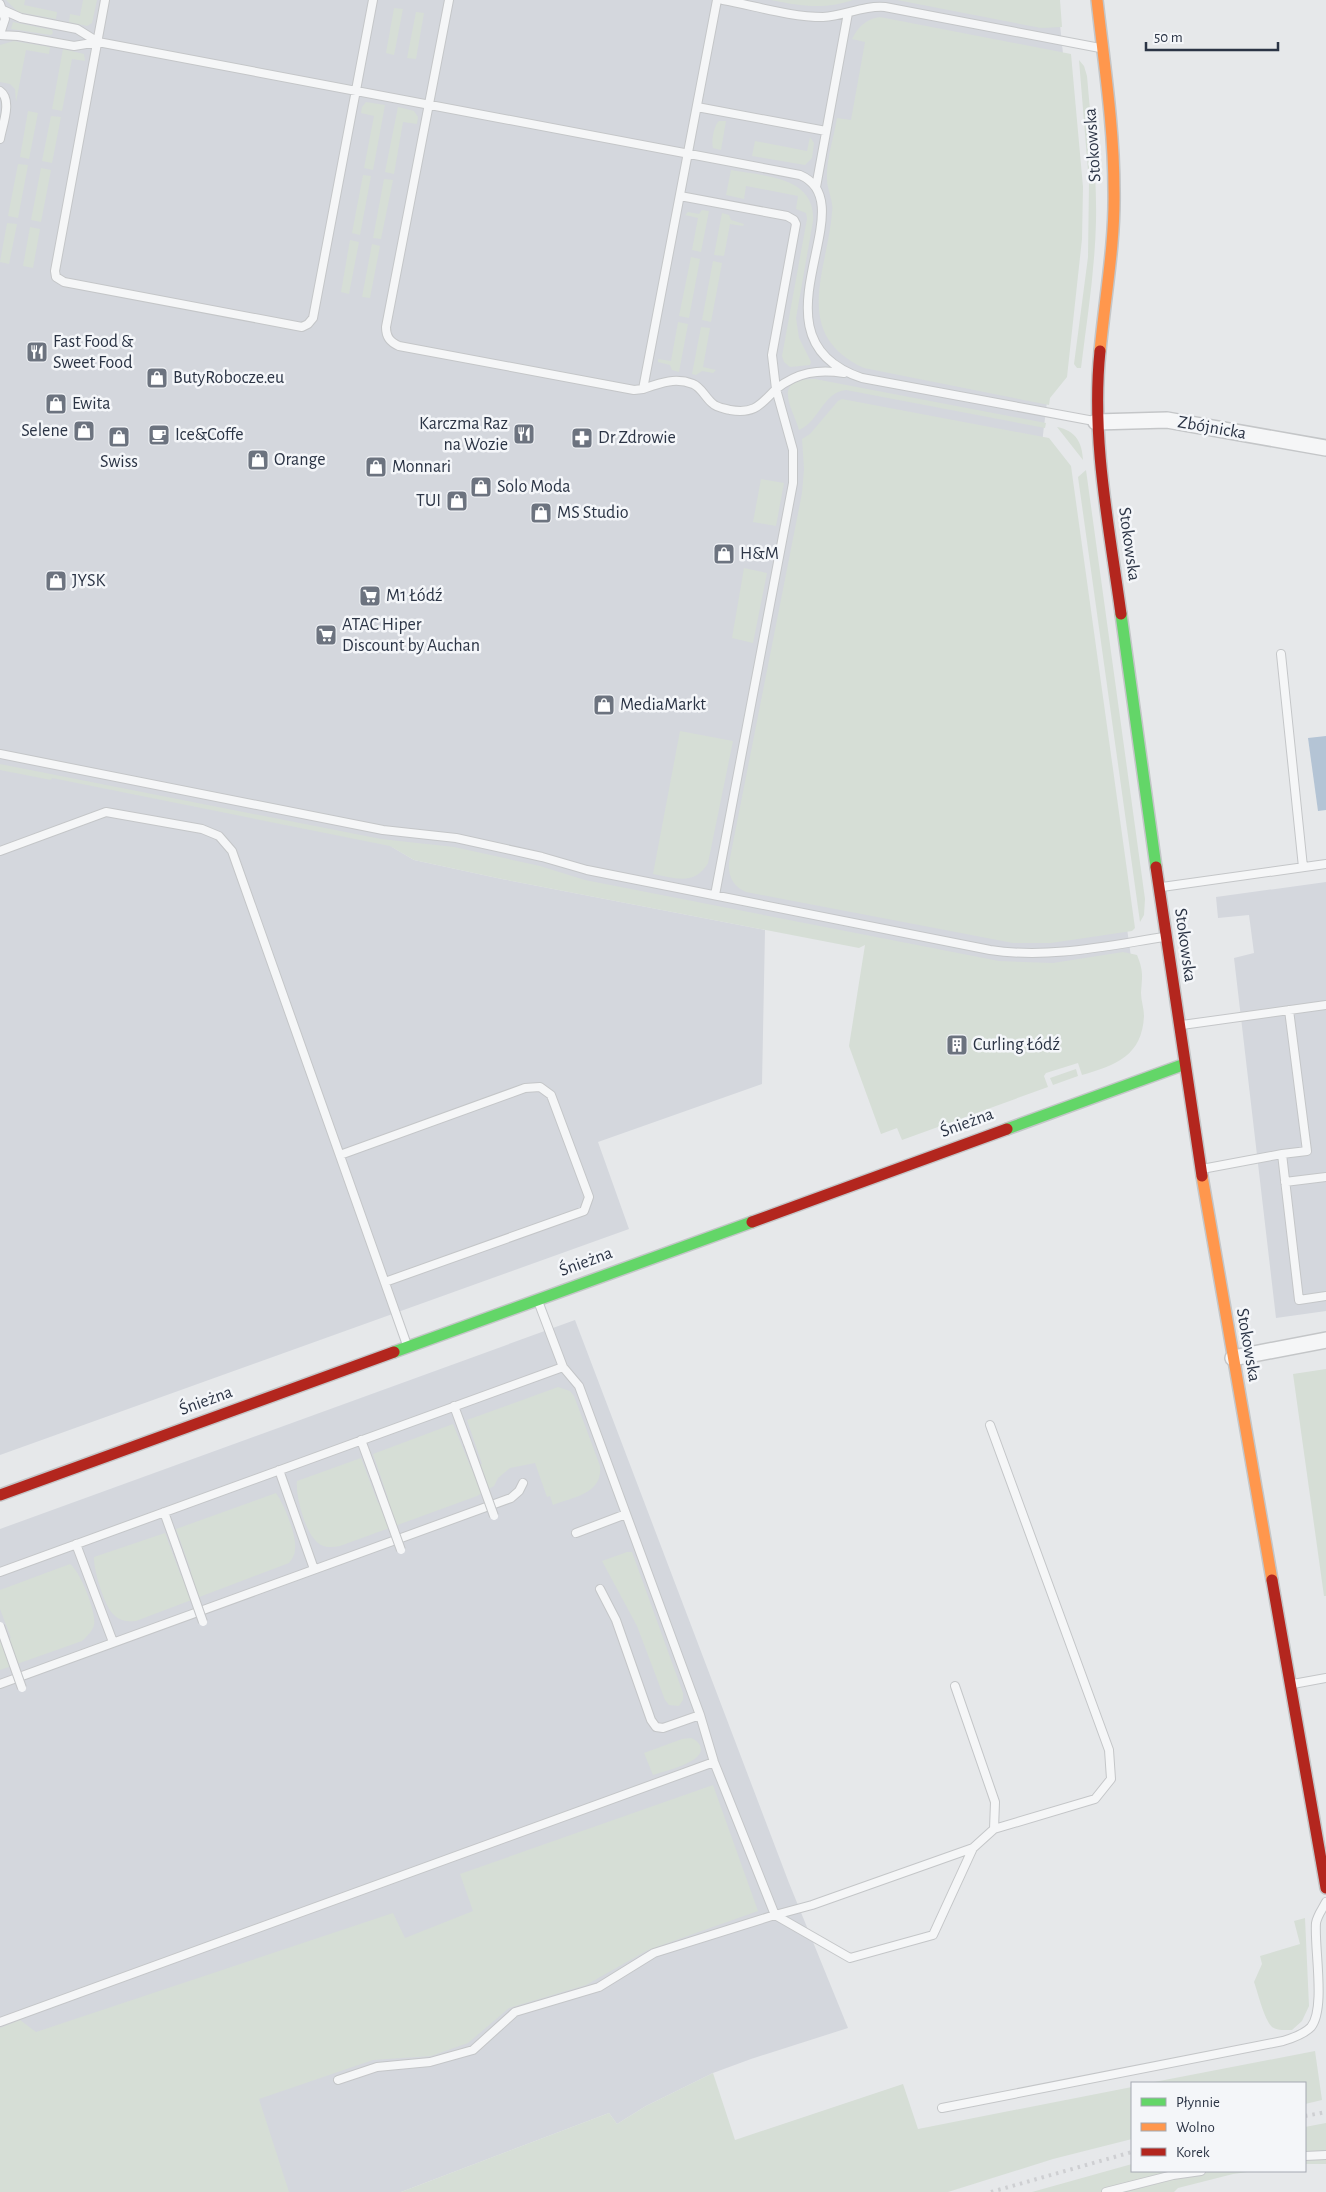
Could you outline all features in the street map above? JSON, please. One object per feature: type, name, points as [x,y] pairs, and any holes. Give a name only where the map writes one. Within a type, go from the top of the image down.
[{"type":"street","name":"Stokowska","points":[[1097,0],[1114,204],[1113,243],[1098,376],[1096,422],[1159,888],[1200,1169],[1326,1888]]},
{"type":"street","name":"Zbójnicka","points":[[1096,422],[1167,420],[1326,448]]},
{"type":"street","name":"Śnieżna","points":[[0,1495],[1185,1064]]},
{"type":"street","points":[[1233,1358],[1326,1340]]},
{"type":"lane","points":[[106,0],[55,271],[56,277],[64,282],[299,326],[306,326],[311,321],[373,0]]},
{"type":"lane","points":[[449,0],[386,327],[388,338],[399,346],[634,390],[672,380],[690,383],[698,387],[711,403],[718,407],[746,412],[757,408],[787,380],[806,372],[830,371],[1096,422]]},
{"type":"lane","points":[[643,389],[717,0]]},
{"type":"lane","points":[[723,0],[814,16],[848,13],[868,7],[884,7],[1102,48]]},
{"type":"lane","points":[[2,7],[21,18],[77,29],[98,42]]},
{"type":"lane","points":[[2,7],[5,19],[0,34],[74,46],[98,42],[356,90],[793,173],[805,178],[816,186]]},
{"type":"lane","points":[[848,13],[816,186],[820,198],[822,216],[808,298],[808,322],[816,344],[822,353],[836,366],[854,375]]},
{"type":"lane","points":[[0,91],[4,94],[6,102],[0,139]]},
{"type":"lane","points":[[697,107],[826,131]]},
{"type":"lane","points":[[680,196],[787,216],[796,224],[772,355],[776,389],[793,450],[794,482],[714,895]]},
{"type":"lane","points":[[1281,654],[1303,867]]},
{"type":"lane","points":[[0,754],[383,830],[456,838],[542,857],[575,868],[1007,952],[1068,952],[1166,936]]},
{"type":"lane","points":[[0,851],[106,812],[202,829],[219,836],[232,851],[408,1346]]},
{"type":"lane","points":[[1159,888],[1326,864]]},
{"type":"lane","points":[[1179,1026],[1326,1005]]},
{"type":"lane","points":[[1200,1169],[1307,1151],[1289,1010]]},
{"type":"lane","points":[[340,1155],[525,1088],[540,1087],[551,1095],[589,1197],[584,1211],[385,1282]]},
{"type":"lane","points":[[1282,1154],[1298,1300],[1326,1296]]},
{"type":"lane","points":[[1285,1182],[1326,1177]]},
{"type":"lane","points":[[538,1299],[563,1367],[579,1386],[700,1715],[714,1762],[775,1914],[850,1958],[933,1936],[973,1848]]},
{"type":"lane","points":[[0,1572],[563,1367]]},
{"type":"lane","points":[[454,1406],[494,1516]]},
{"type":"lane","points":[[338,2080],[377,2067],[430,2062],[473,2050],[515,2012],[599,1987],[654,1953],[775,1914],[812,1905],[973,1848],[994,1829],[1095,1799],[1112,1779],[1109,1750],[990,1425]]},
{"type":"lane","points":[[361,1440],[401,1550]]},
{"type":"lane","points":[[279,1470],[314,1569]]},
{"type":"lane","points":[[0,1684],[510,1498],[519,1491],[523,1483]]},
{"type":"lane","points":[[164,1512],[203,1622]]},
{"type":"lane","points":[[576,1533],[626,1514]]},
{"type":"lane","points":[[76,1544],[113,1642]]},
{"type":"lane","points":[[600,1590],[616,1620],[651,1720],[656,1727],[663,1728],[700,1715]]},
{"type":"lane","points":[[0,1626],[22,1688]]},
{"type":"lane","points":[[1290,1684],[1326,1678]]},
{"type":"lane","points":[[955,1686],[995,1802],[994,1829]]},
{"type":"lane","points":[[0,2022],[714,1762]]},
{"type":"lane","points":[[942,2108],[1284,2041],[1300,2035],[1310,2028],[1316,2020],[1319,1988],[1316,1922],[1326,1902]]},
{"type":"lane","points":[[1306,2156],[1326,2155]]},
{"type":"lane","points":[[1106,2192],[1173,2175],[1194,2172]]},
{"type":"shaded area","points":[[0,0],[955,0],[1059,15],[1075,170],[1042,443],[1063,472],[1132,964],[1034,972],[392,847],[414,860],[765,930],[762,1084],[598,1142],[629,1229],[0,1455]]},
{"type":"shaded area","points":[[6,0],[25,0],[24,5],[57,12],[56,19],[18,12]]},
{"type":"shaded area","points":[[83,0],[97,0],[92,23],[87,26],[69,22],[70,14],[80,16]]},
{"type":"shaded area","points":[[771,0],[853,0],[832,5],[812,6]]},
{"type":"shaded area","points":[[897,0],[1060,0],[1062,27],[1041,28]]},
{"type":"shaded area","points":[[394,8],[403,9],[394,55],[386,53]]},
{"type":"shaded area","points":[[416,12],[424,13],[416,59],[407,58]]},
{"type":"shaded area","points":[[880,17],[1071,54],[1083,187],[1082,239],[1067,377],[1050,398],[1049,405],[864,368],[841,354],[828,338],[820,320],[821,279],[832,208],[827,179],[829,156],[837,118],[851,120],[865,42],[852,39],[863,24]]},
{"type":"shaded area","points":[[13,22],[52,30],[53,33],[51,35],[11,29]]},
{"type":"shaded area","points":[[14,41],[50,47],[49,54],[26,50],[16,102],[15,89],[10,84],[0,82],[0,45]]},
{"type":"shaded area","points":[[63,49],[84,54],[85,61],[72,59],[62,111],[52,109]]},
{"type":"shaded area","points":[[1079,60],[1084,66],[1087,76],[1095,166],[1096,221],[1092,276],[1081,368],[1077,368],[1074,364],[1088,257],[1089,183]]},
{"type":"shaded area","points":[[366,102],[385,105],[373,170],[364,168],[374,116],[361,113],[362,107]]},
{"type":"shaded area","points":[[398,107],[414,111],[418,117],[417,124],[403,122],[394,174],[385,172]]},
{"type":"shaded area","points":[[28,111],[38,113],[29,159],[20,157]]},
{"type":"shaded area","points":[[51,116],[61,117],[52,163],[42,161]]},
{"type":"shaded area","points":[[719,121],[726,121],[721,150],[713,148],[712,145],[714,129]]},
{"type":"shaded area","points":[[810,137],[814,143],[812,158],[805,165],[752,156],[755,141],[807,151]]},
{"type":"shaded area","points":[[18,164],[28,165],[18,218],[8,216]]},
{"type":"shaded area","points":[[41,168],[51,170],[41,222],[31,220]]},
{"type":"shaded area","points":[[731,170],[785,181],[797,187],[806,195],[812,206],[813,221],[796,318],[799,338],[811,362],[810,365],[790,367],[784,362],[782,356],[807,219],[806,213],[796,209],[798,196],[746,186],[744,199],[726,195]]},
{"type":"shaded area","points":[[363,175],[371,176],[360,235],[352,233]]},
{"type":"shaded area","points":[[384,179],[393,180],[381,239],[373,238]]},
{"type":"shaded area","points":[[702,210],[709,211],[701,252],[692,250],[698,218],[685,215],[688,212],[699,214]]},
{"type":"shaded area","points":[[722,213],[729,215],[731,220],[744,224],[743,226],[730,224],[724,256],[714,255]]},
{"type":"shaded area","points":[[7,223],[17,224],[9,264],[0,262]]},
{"type":"shaded area","points":[[30,227],[40,229],[33,268],[23,266]]},
{"type":"shaded area","points":[[350,240],[359,242],[349,294],[341,292]]},
{"type":"shaded area","points":[[372,244],[380,246],[370,298],[362,297]]},
{"type":"shaded area","points":[[691,257],[700,259],[689,318],[679,316]]},
{"type":"shaded area","points":[[713,261],[722,263],[711,322],[702,320]]},
{"type":"shaded area","points":[[678,322],[688,324],[679,372],[672,370],[670,365],[658,362],[658,359],[671,361]]},
{"type":"shaded area","points":[[701,327],[710,328],[703,367],[716,370],[713,373],[702,371],[696,375],[692,374]]},
{"type":"shaded area","points":[[815,379],[1046,423],[1045,428],[846,390],[838,392],[826,401],[812,421],[799,430],[789,403],[789,389],[793,384],[801,380]]},
{"type":"shaded area","points":[[842,399],[1049,438],[1071,466],[1135,928],[1132,931],[1051,943],[1013,943],[746,892],[733,881],[729,863],[802,493],[804,469],[802,439],[810,434],[838,401]]},
{"type":"shaded area","points":[[1057,427],[1069,431],[1077,438],[1083,460]]},
{"type":"shaded area","points":[[1086,470],[1145,899],[1144,915],[1140,922],[1078,477]]},
{"type":"shaded area","points":[[761,479],[784,483],[776,526],[753,522]]},
{"type":"shaded area","points":[[744,568],[767,573],[753,643],[732,638]]},
{"type":"shaded area","points":[[680,731],[733,741],[708,863],[697,875],[684,879],[653,874]]},
{"type":"shaded area","points":[[0,764],[381,839],[454,847],[540,866],[585,880],[999,961],[1053,963],[1123,952],[1137,955],[1142,974],[1141,996],[1144,1016],[1142,1030],[1132,1050],[1125,1057],[1106,1067],[1082,1075],[1078,1063],[1046,1073],[1044,1076],[1048,1087],[902,1140],[897,1128],[881,1134],[849,1046],[865,945],[859,948],[497,878],[414,860],[390,846],[52,778],[51,780],[0,770]]},
{"type":"shaded area","points":[[1326,882],[1326,1311],[1276,1318],[1234,958],[1254,953],[1249,915],[1218,918],[1216,897]]},
{"type":"shaded area","points":[[1076,1069],[1078,1076],[1053,1085],[1050,1078]]},
{"type":"shaded area","points":[[575,1320],[789,1883],[848,2028],[713,2073],[646,2106],[617,2124],[609,2113],[401,2192],[0,2192],[0,1529]]},
{"type":"shaded area","points":[[1326,1369],[1326,1596],[1324,1596],[1293,1374]]},
{"type":"shaded area","points":[[558,1387],[570,1391],[574,1396],[600,1466],[600,1475],[592,1489],[577,1497],[553,1505],[550,1496],[547,1497],[535,1463],[510,1468],[498,1478],[494,1486],[477,1496],[340,1546],[323,1546],[317,1543],[311,1535],[302,1512],[297,1481],[361,1458],[378,1503],[388,1498],[373,1454],[453,1424],[471,1468],[482,1464],[467,1420]]},
{"type":"shaded area","points":[[276,1493],[286,1512],[294,1536],[295,1551],[289,1563],[136,1621],[121,1620],[111,1611],[100,1588],[94,1557],[165,1533],[181,1576],[191,1571],[176,1529]]},
{"type":"shaded area","points":[[632,1552],[683,1693],[683,1700],[679,1706],[669,1705],[665,1700],[637,1626],[602,1561]]},
{"type":"shaded area","points":[[70,1564],[83,1583],[93,1611],[94,1625],[91,1632],[82,1641],[0,1670],[0,1642],[11,1638],[0,1609],[0,1590]]},
{"type":"shaded area","points":[[691,1738],[698,1742],[701,1749],[695,1758],[681,1766],[653,1775],[644,1753],[682,1739]]},
{"type":"shaded area","points":[[713,1785],[758,1911],[648,1950],[586,1985],[509,2008],[468,2043],[431,2056],[373,2060],[259,2099],[289,2192],[0,2192],[0,2028],[20,2020],[36,2032],[393,1913],[405,1938],[473,1911],[460,1874]]},
{"type":"shaded area","points":[[1305,1918],[1309,2006],[1302,2021],[1292,2030],[1276,2029],[1272,2027],[1266,2018],[1254,1982],[1262,1964],[1260,1956],[1300,1944],[1294,1921]]},
{"type":"shaded area","points":[[1315,2051],[1322,2100],[1306,2104],[1306,2082],[1154,2082]]},
{"type":"shaded area","points":[[713,2073],[735,2140],[903,2084],[918,2129],[1131,2087],[1131,2139],[1053,2159],[948,2192],[401,2192],[609,2113],[617,2124],[646,2106]]},
{"type":"shaded area","points":[[1326,2123],[1326,2164],[1306,2164],[1306,2127]]},
{"type":"shaded area","points":[[1131,2164],[1131,2172],[1248,2172],[1178,2188],[1174,2192],[1032,2192]]},
{"type":"water","points":[[1326,736],[1326,810],[1318,811],[1308,738]]},
{"type":"railway","points":[[1306,2116],[1326,2112]]},
{"type":"railway","points":[[991,2192],[1131,2152]]},
{"type":"traffic: fast","points":[[1121,614],[1156,867]]},
{"type":"traffic: fast","points":[[1007,1129],[1185,1064]]},
{"type":"traffic: fast","points":[[394,1352],[752,1222]]},
{"type":"traffic: slow","points":[[1097,0],[1114,167],[1114,211],[1111,251],[1100,351]]},
{"type":"traffic: slow","points":[[1202,1176],[1272,1580]]},
{"type":"traffic: jam","points":[[1100,351],[1098,384],[1100,450],[1121,614]]},
{"type":"traffic: jam","points":[[1156,867],[1202,1176]]},
{"type":"traffic: jam","points":[[752,1222],[1007,1129]]},
{"type":"traffic: jam","points":[[0,1495],[394,1352]]},
{"type":"traffic: jam","points":[[1272,1580],[1326,1888]]},
{"type":"place","name":"Fast Food & Sweet Food","points":[[37,352]]},
{"type":"place","name":"ButyRobocze.eu","points":[[157,378]]},
{"type":"place","name":"Ewita","points":[[56,404]]},
{"type":"place","name":"Selene","points":[[84,431]]},
{"type":"place","name":"Karczma Raz na Wozie","points":[[524,434]]},
{"type":"place","name":"Ice&Coffe","points":[[159,435]]},
{"type":"place","name":"Swiss","points":[[119,437]]},
{"type":"place","name":"Dr Zdrowie","points":[[582,438]]},
{"type":"place","name":"Orange","points":[[258,460]]},
{"type":"place","name":"Monnari","points":[[376,467]]},
{"type":"place","name":"Solo Moda","points":[[481,487]]},
{"type":"place","name":"TUI","points":[[457,501]]},
{"type":"place","name":"MS Studio","points":[[541,513]]},
{"type":"place","name":"H&M","points":[[724,554]]},
{"type":"place","name":"JYSK","points":[[56,581]]},
{"type":"place","name":"M1 Łódź","points":[[370,596]]},
{"type":"place","name":"ATAC Hiper Discount by Auchan","points":[[326,635]]},
{"type":"place","name":"MediaMarkt","points":[[604,705]]},
{"type":"place","name":"Curling Łódź","points":[[957,1045]]}]
